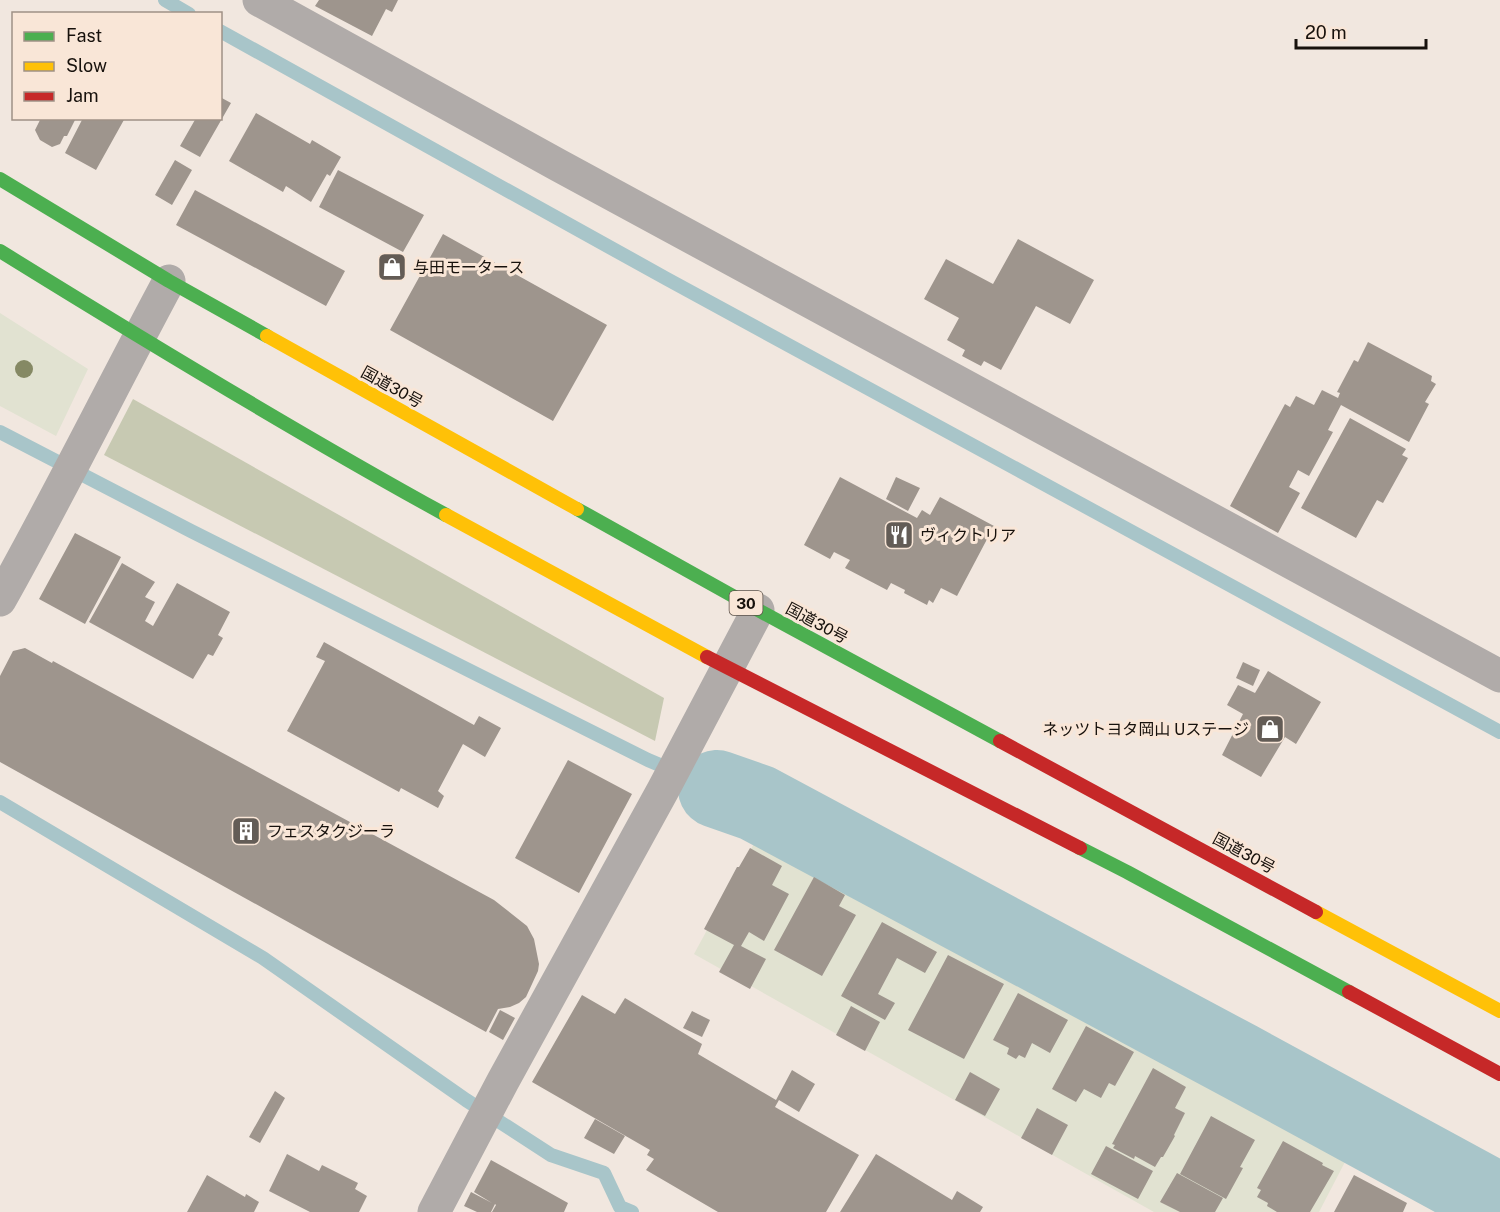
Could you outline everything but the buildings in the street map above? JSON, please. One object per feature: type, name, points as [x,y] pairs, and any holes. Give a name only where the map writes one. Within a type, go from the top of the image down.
[{"type":"highway","name":"国道30号","points":[[0,179],[170,281],[758,610],[1500,1011]]},
{"type":"highway","points":[[0,251],[139,337],[379,478],[727,668],[1127,872],[1500,1074]]},
{"type":"street","points":[[259,0],[558,165],[1500,676]]},
{"type":"street","points":[[0,600],[170,281]]},
{"type":"street","points":[[434,1212],[758,610]]},
{"type":"green space","points":[[0,313],[88,369],[56,436],[0,406]]},
{"type":"green space","points":[[133,399],[664,698],[655,741],[104,455]]},
{"type":"green space","points":[[757,838],[1346,1160],[1319,1212],[1154,1212],[694,954]]},
{"type":"waterway","points":[[165,0],[186,12]]},
{"type":"waterway","points":[[222,32],[667,279],[1500,732]]},
{"type":"waterway","points":[[0,432],[191,531],[648,760],[717,789]]},
{"type":"waterway","points":[[717,789],[757,803],[1500,1203]]},
{"type":"waterway","points":[[0,802],[263,958],[466,1100],[551,1155],[604,1173],[620,1207],[632,1212]]},
{"type":"traffic: fast","points":[[0,179],[169,281],[267,336]]},
{"type":"traffic: fast","points":[[0,251],[333,452],[446,515]]},
{"type":"traffic: fast","points":[[577,509],[1000,741]]},
{"type":"traffic: fast","points":[[1080,848],[1349,992]]},
{"type":"traffic: slow","points":[[267,336],[577,509]]},
{"type":"traffic: slow","points":[[446,515],[707,657]]},
{"type":"traffic: slow","points":[[1316,912],[1500,1011]]},
{"type":"traffic: jam","points":[[707,657],[1080,848]]},
{"type":"traffic: jam","points":[[1000,741],[1316,912]]},
{"type":"traffic: jam","points":[[1349,992],[1500,1074]]},
{"type":"place","name":"与田モータース","points":[[392,267]]},
{"type":"place","name":"ヴィクトリア","points":[[899,535]]},
{"type":"place","name":"ネッツトヨタ岡山 Uステージ","points":[[1270,729]]},
{"type":"place","name":"フェスタクジーラ","points":[[246,831]]}]
